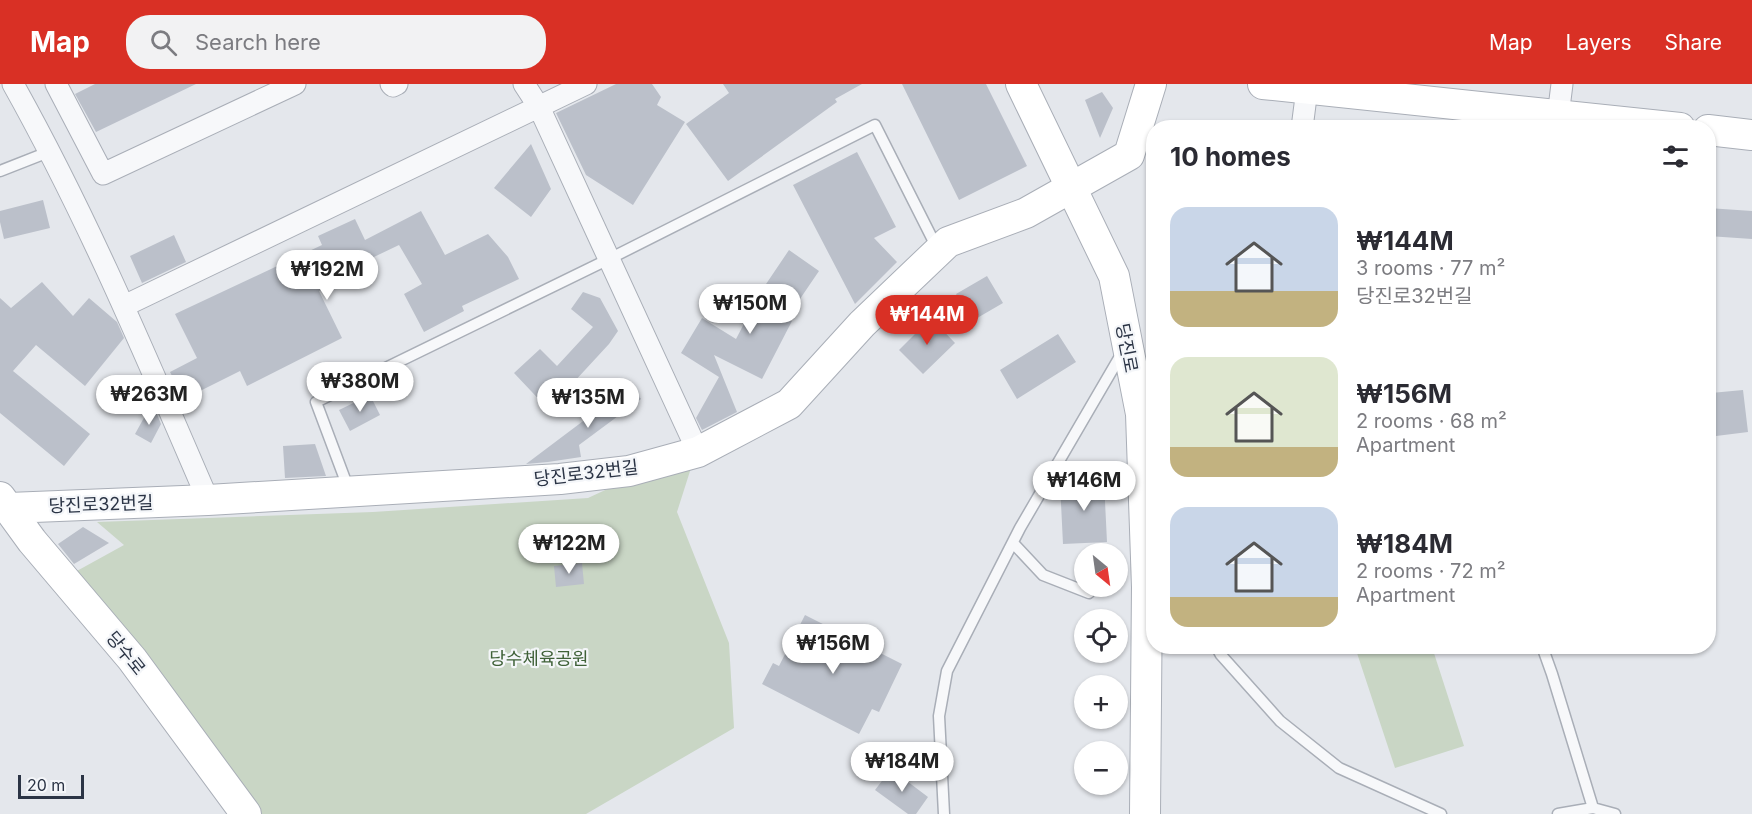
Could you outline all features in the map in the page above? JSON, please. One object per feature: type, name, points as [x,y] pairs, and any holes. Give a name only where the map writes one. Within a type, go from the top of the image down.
[{"type":"street","points":[[13,84],[51,151],[124,306],[208,500]]},
{"type":"street","points":[[56,84],[103,174],[295,84]]},
{"type":"street","points":[[391,84],[393,86],[397,84]]},
{"type":"street","points":[[524,84],[539,107],[698,452]]},
{"type":"street","points":[[124,306],[586,84]]},
{"type":"street","name":"당진로","points":[[1021,84],[1114,276],[1141,414],[1146,510]]},
{"type":"street","name":"당진로32번길","points":[[4,503],[208,500],[560,479],[629,471],[698,452],[789,404],[862,324],[948,242],[1026,213],[1129,155],[1151,84]]},
{"type":"street","points":[[1263,84],[1599,120]]},
{"type":"street","points":[[1558,116],[1562,84]]},
{"type":"street","points":[[1303,120],[1307,89]]},
{"type":"street","points":[[1716,131],[1752,135]]},
{"type":"street","name":"당수로","points":[[4,503],[32,541],[132,660],[246,814]]},
{"type":"street","name":"당진로","points":[[1146,814],[1149,654]]},
{"type":"lane","points":[[350,491],[316,402],[609,259],[875,125],[938,250]]},
{"type":"lane","points":[[0,171],[51,151]]},
{"type":"lane","points":[[944,814],[939,716],[946,670],[1013,543],[1126,345]]},
{"type":"lane","points":[[1013,543],[1043,575],[1074,587]]},
{"type":"lane","points":[[1220,654],[1280,721],[1339,768],[1441,814]]},
{"type":"lane","points":[[1545,654],[1593,808]]},
{"type":"lane","points":[[1558,814],[1593,808],[1615,814]]},
{"type":"green space","name":"당수체육공원","points":[[691,468],[677,512],[729,643],[734,728],[586,814],[262,814],[75,572],[124,545],[97,522],[373,512],[588,498],[616,485]]},
{"type":"green space","points":[[1357,654],[1434,654],[1464,746],[1395,768]]},
{"type":"building","points":[[95,84],[196,84],[96,132],[75,94]]},
{"type":"building","points":[[616,84],[652,84],[661,97],[657,105],[685,122],[633,205],[586,175],[556,113]]},
{"type":"building","points":[[723,84],[862,84],[835,99],[837,102],[728,181],[686,124],[729,93]]},
{"type":"building","points":[[902,84],[986,84],[1027,166],[959,200]]},
{"type":"building","points":[[1102,92],[1113,108],[1100,138],[1085,100]]},
{"type":"building","points":[[531,144],[551,189],[531,217],[494,188]]},
{"type":"building","points":[[857,152],[896,227],[874,238],[897,262],[855,304],[793,185]]},
{"type":"building","points":[[43,200],[50,228],[4,239],[0,211]]},
{"type":"building","points":[[1716,209],[1752,211],[1752,239],[1716,237]]},
{"type":"building","points":[[421,211],[445,255],[488,234],[508,257],[519,279],[462,306],[464,311],[424,332],[404,294],[422,284],[399,245],[330,278],[333,285],[319,291],[342,338],[247,386],[240,371],[184,399],[170,372],[197,358],[175,314],[322,245],[318,236],[355,219],[365,240]]},
{"type":"building","points":[[174,235],[186,262],[142,283],[130,256]]},
{"type":"building","points":[[789,250],[819,271],[787,318],[792,321],[762,379],[714,355],[737,412],[702,430],[696,418],[719,377],[681,353],[702,318],[736,339],[760,293]]},
{"type":"building","points":[[987,276],[1003,303],[972,321],[956,294]]},
{"type":"building","points":[[42,282],[73,316],[89,298],[117,322],[124,338],[85,386],[36,345],[13,371],[90,434],[64,466],[0,413],[0,298],[11,308]]},
{"type":"building","points":[[583,292],[600,298],[618,331],[573,383],[574,385],[548,409],[514,373],[540,349],[557,366],[593,327],[571,309]]},
{"type":"building","points":[[931,318],[955,343],[923,374],[899,350]]},
{"type":"building","points":[[1058,334],[1076,362],[1017,399],[1000,370]]},
{"type":"building","points":[[631,385],[641,399],[579,445],[581,457],[526,464]]},
{"type":"building","points":[[1743,390],[1748,432],[1716,436],[1716,393]]},
{"type":"building","points":[[370,395],[380,415],[350,431],[339,410]]},
{"type":"building","points":[[151,405],[161,424],[151,443],[135,434]]},
{"type":"building","points":[[315,444],[326,476],[285,478],[283,446]]},
{"type":"building","points":[[1104,481],[1107,542],[1063,544],[1060,483]]},
{"type":"building","points":[[83,527],[109,543],[74,564],[58,544]]},
{"type":"building","points":[[582,563],[584,584],[556,587],[554,566]]},
{"type":"building","points":[[805,615],[902,664],[879,712],[872,709],[859,734],[762,684],[773,663],[779,666]]},
{"type":"building","points":[[891,769],[928,797],[916,814],[908,814],[875,790]]}]
